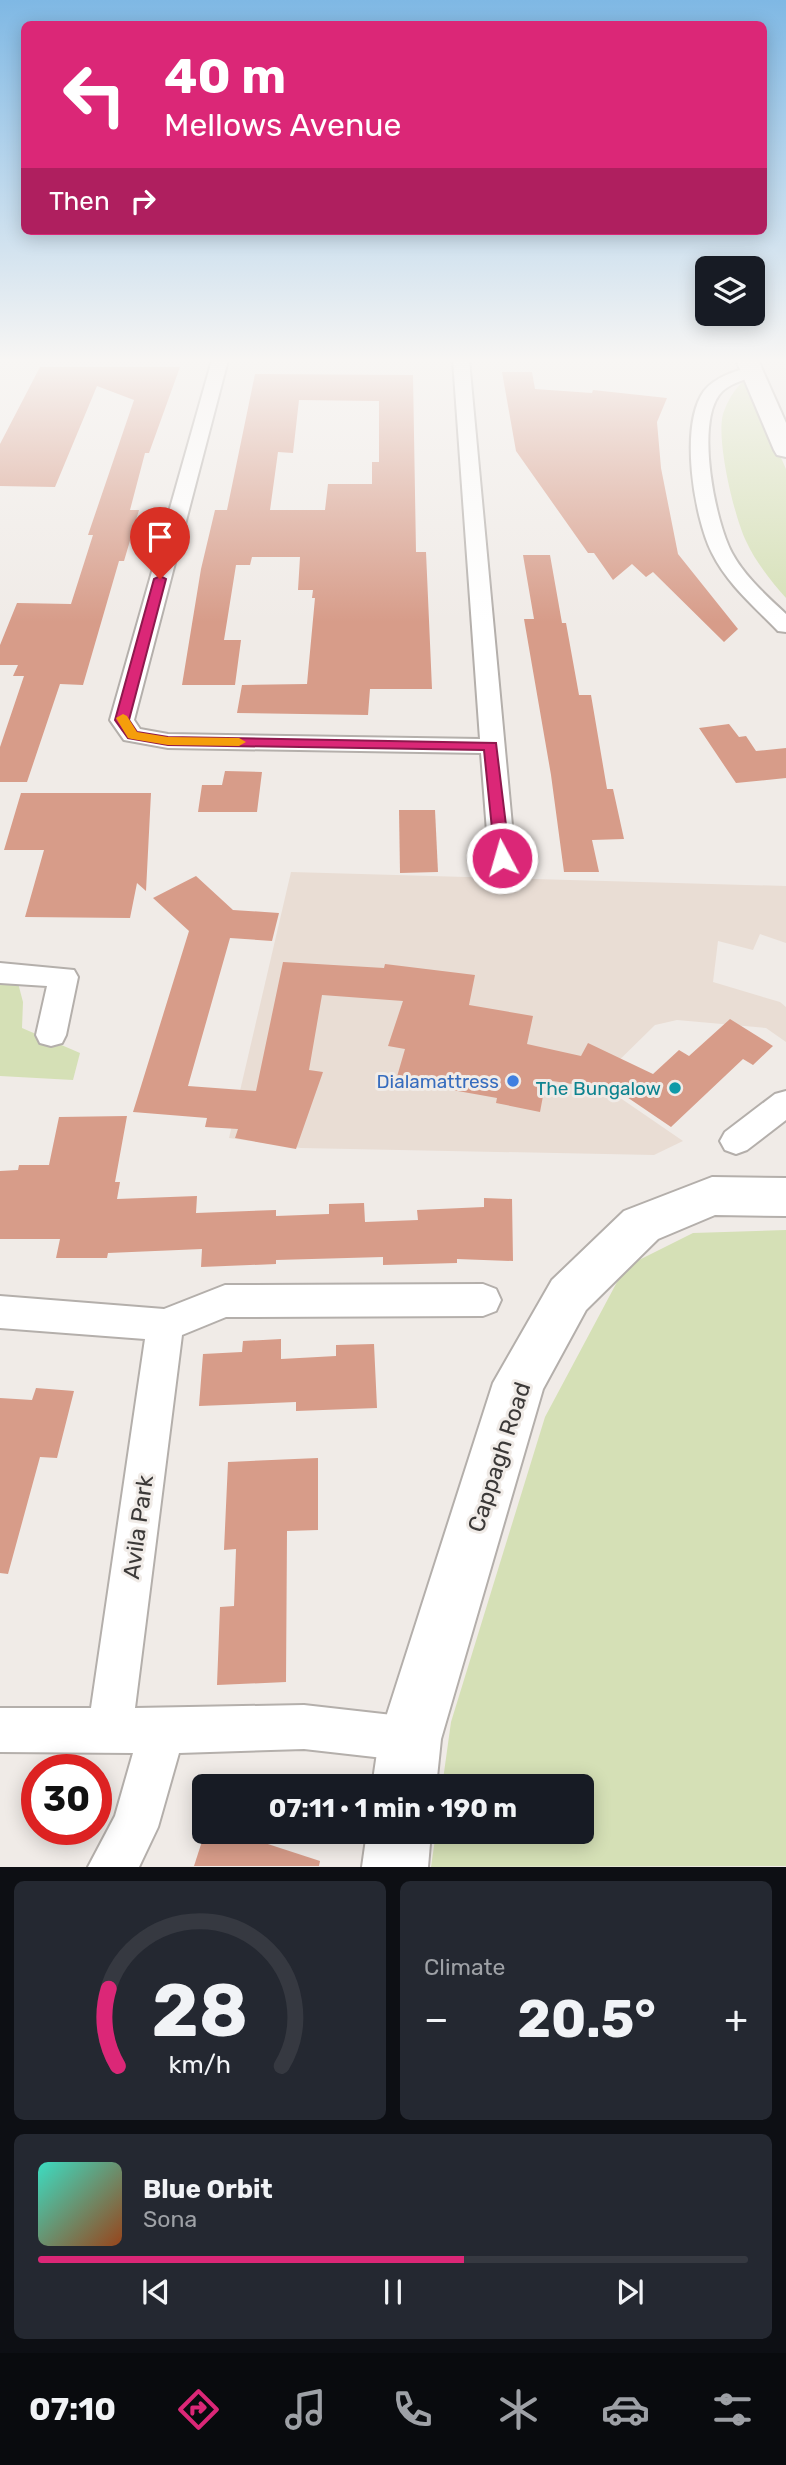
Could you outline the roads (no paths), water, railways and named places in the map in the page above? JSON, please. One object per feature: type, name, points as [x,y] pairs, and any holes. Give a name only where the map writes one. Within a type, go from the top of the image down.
[{"type":"street","points":[[196,447],[122,720],[132,735],[168,741],[491,746]]},
{"type":"street","points":[[468,447],[502,858]]},
{"type":"street","points":[[701,447],[710,518],[721,553],[751,591],[786,626]]},
{"type":"street","points":[[0,973],[64,977],[51,1035]]},
{"type":"street","points":[[736,1141],[786,1102]]},
{"type":"street","name":"Cappagh Road","points":[[407,1763],[519,1383],[569,1295],[641,1225],[712,1196],[786,1197]]},
{"type":"street","points":[[0,1311],[166,1325],[225,1301],[483,1300]]},
{"type":"street","name":"Avila Park","points":[[110,1730],[166,1325]]},
{"type":"street","points":[[0,1730],[161,1731],[304,1727],[407,1763]]},
{"type":"street","points":[[112,1867],[135,1827],[152,1775],[161,1731]]},
{"type":"street","points":[[395,1867],[398,1844]]},
{"type":"place","name":"Dialamattress","points":[[513,1081]]},
{"type":"place","name":"The Bungalow","points":[[675,1088]]}]
